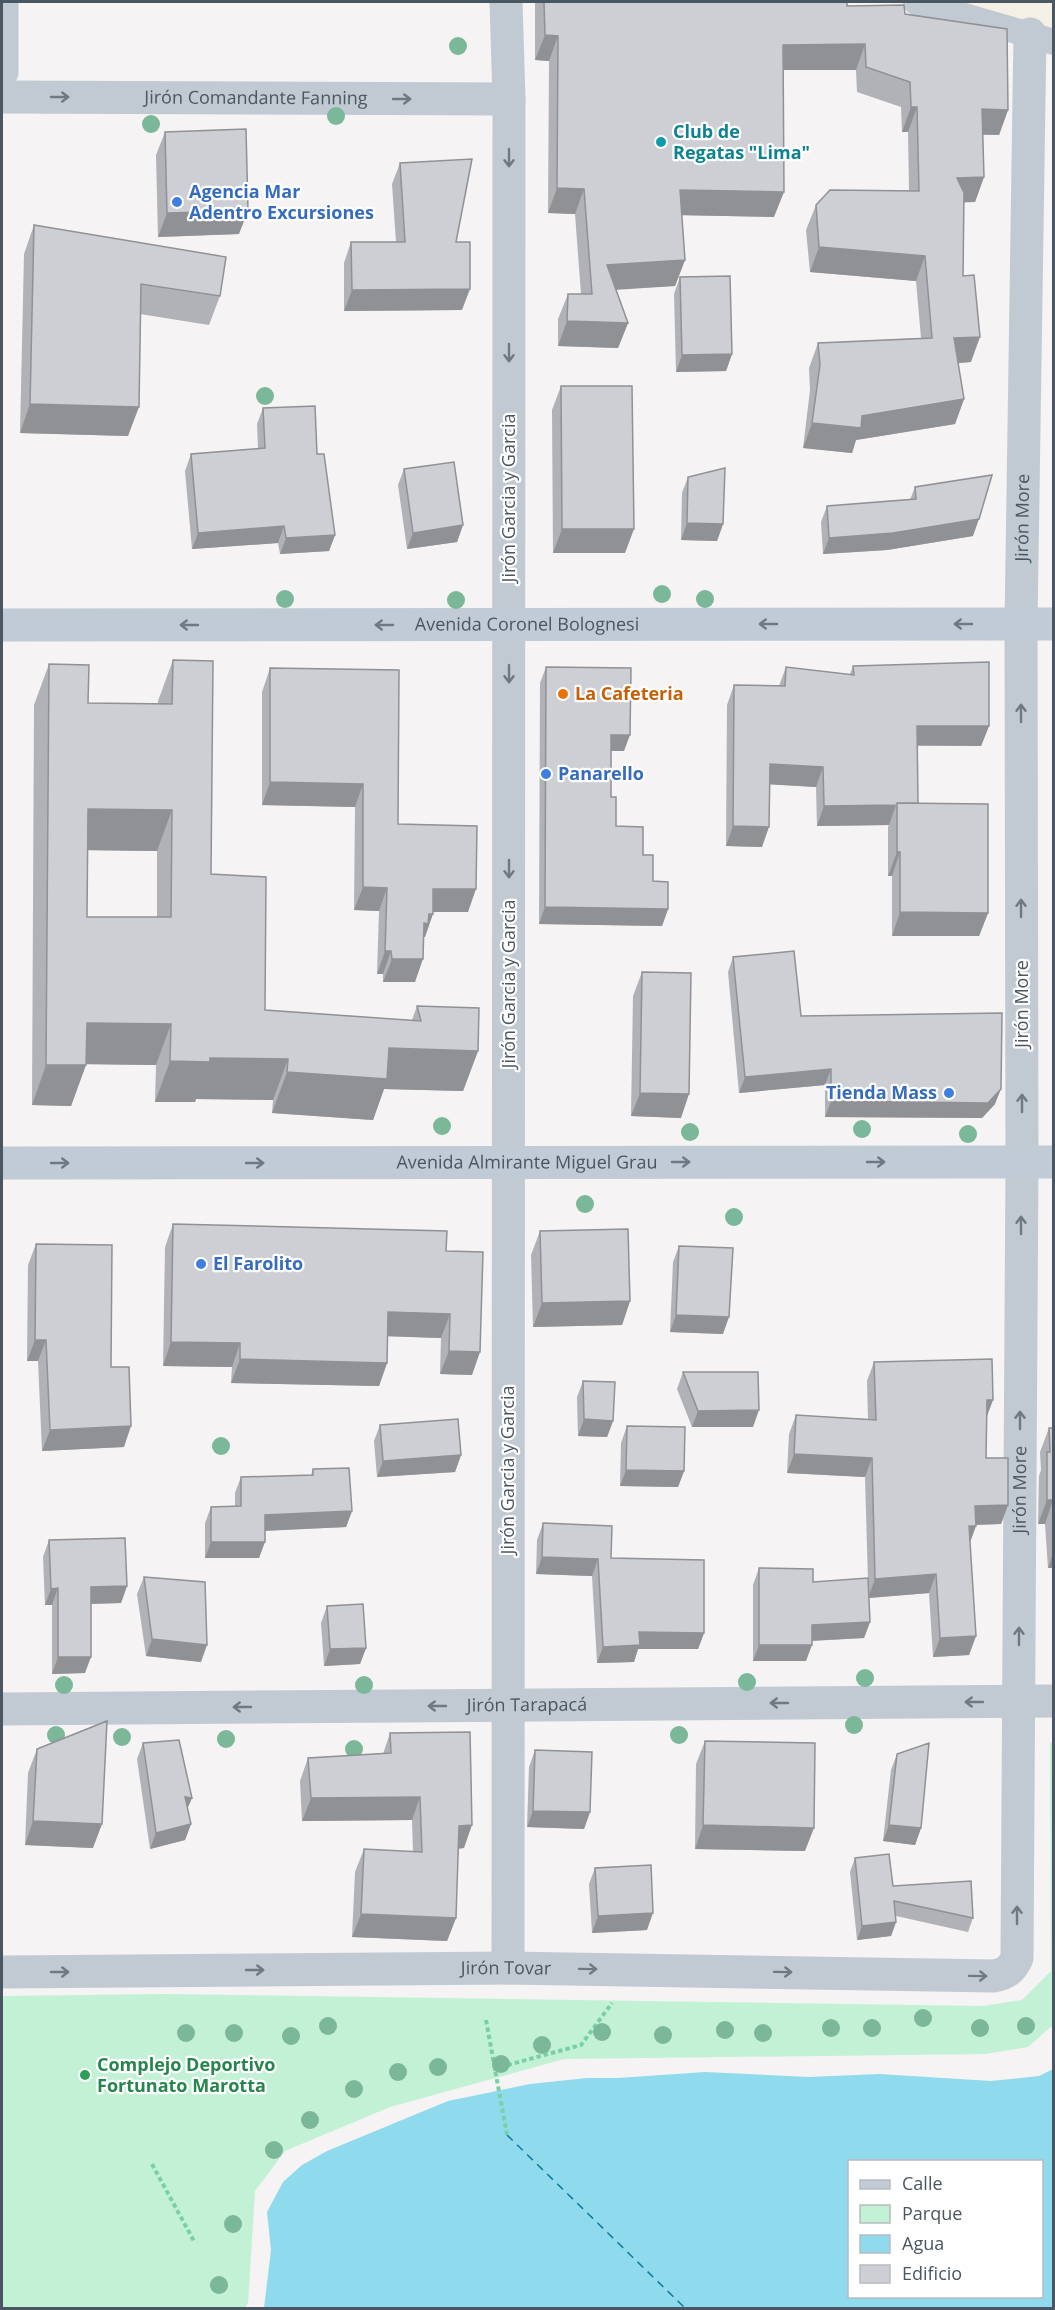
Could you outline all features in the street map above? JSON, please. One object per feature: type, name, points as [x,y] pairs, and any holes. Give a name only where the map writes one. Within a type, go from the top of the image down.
[{"type":"main road","name":"Avenida Coronel Bolognesi","points":[[2,625],[1053,624]]},
{"type":"main road","name":"Avenida Almirante Miguel Grau","points":[[2,1163],[1038,1162]]},
{"type":"street","points":[[2,2],[2,72]]},
{"type":"street","name":"Jirón Garcia y Garcia","points":[[506,2],[509,99],[508,1968]]},
{"type":"street","points":[[916,2],[1042,38]]},
{"type":"street","name":"Jirón More","points":[[1009,1971],[1017,1958],[1019,1701],[1038,1162],[1021,624],[1042,38]]},
{"type":"street","name":"Jirón Comandante Fanning","points":[[2,97],[509,99]]},
{"type":"street","name":"Jirón Tarapacá","points":[[2,1709],[1053,1701]]},
{"type":"street","name":"Jirón Tovar","points":[[2,1972],[508,1968],[994,1976],[1009,1971]]},
{"type":"path","points":[[493,2071],[581,2045],[637,1969]]},
{"type":"path","points":[[486,2019],[493,2071],[507,2135]]},
{"type":"path","points":[[152,2164],[195,2242]]},
{"type":"green space","points":[[1050,1743],[1054,1743],[1053,2025],[1028,2047],[985,2054],[564,2059],[390,2107],[285,2151],[255,2191],[248,2303],[245,2308],[2,2308],[2,1996],[164,1994],[983,2006],[1022,2000],[1051,1971]]},
{"type":"sand","points":[[944,2],[1053,2],[1053,36]]},
{"type":"water","points":[[1053,2069],[1053,2308],[264,2308],[271,2250],[267,2212],[283,2182],[302,2165],[327,2151],[448,2101],[530,2084],[587,2078],[705,2072],[809,2077],[879,2074],[991,2081],[1039,2076]]},
{"type":"building","points":[[544,2],[847,2],[847,6],[904,5],[905,14],[1007,29],[1008,110],[982,109],[984,177],[957,178],[964,193],[963,276],[974,275],[980,337],[954,338],[964,399],[862,416],[861,428],[812,423],[820,365],[818,343],[932,338],[925,256],[819,247],[816,205],[830,190],[919,191],[917,107],[911,107],[910,82],[866,67],[865,44],[783,45],[784,192],[680,190],[685,260],[607,265],[628,323],[567,321],[568,294],[592,294],[584,189],[557,188],[558,36],[545,35]]},
{"type":"building","points":[[246,129],[248,211],[167,213],[165,132]]},
{"type":"building","points":[[472,159],[456,242],[470,242],[470,289],[352,290],[351,242],[405,242],[400,163]]},
{"type":"building","points":[[34,225],[226,257],[220,296],[141,284],[139,407],[30,404]]},
{"type":"building","points":[[730,276],[732,354],[682,355],[680,277]]},
{"type":"building","points":[[561,386],[632,386],[634,529],[562,529]]},
{"type":"building","points":[[315,406],[317,454],[324,454],[335,535],[286,538],[284,526],[198,533],[191,454],[265,448],[263,408]]},
{"type":"building","points":[[454,462],[463,525],[413,533],[404,469]]},
{"type":"building","points":[[725,468],[723,524],[687,523],[688,477]]},
{"type":"building","points":[[992,475],[979,519],[893,533],[829,538],[827,506],[916,499],[915,487]]},
{"type":"building","points":[[173,660],[213,661],[211,874],[266,877],[265,1010],[421,1021],[417,1006],[479,1008],[478,1051],[389,1048],[387,1079],[287,1072],[288,1059],[210,1058],[210,1062],[170,1061],[171,1024],[87,1023],[86,1065],[46,1065],[49,664],[89,665],[88,703],[172,704]],"holes":[[[88,809],[172,810],[171,917],[87,917]]]},
{"type":"building","points":[[989,662],[989,726],[917,726],[918,803],[824,806],[823,767],[770,764],[769,827],[733,826],[734,685],[785,686],[786,667],[854,675],[853,666]]},
{"type":"building","points":[[546,667],[631,668],[630,735],[611,735],[611,797],[616,797],[616,826],[643,827],[643,855],[653,855],[653,881],[668,882],[668,909],[545,907]]},
{"type":"building","points":[[270,668],[399,670],[398,824],[477,826],[476,889],[433,889],[433,914],[429,914],[428,924],[424,923],[423,959],[392,959],[391,951],[385,951],[387,888],[363,887],[363,784],[270,782]]},
{"type":"building","points":[[897,803],[988,804],[988,913],[900,912]]},
{"type":"building","points":[[794,951],[801,1016],[1002,1013],[1001,1089],[988,1103],[831,1101],[831,1069],[745,1077],[733,957]]},
{"type":"building","points":[[642,972],[691,973],[689,1094],[640,1093]]},
{"type":"building","points":[[173,1224],[447,1231],[446,1251],[483,1252],[480,1352],[449,1351],[450,1314],[388,1312],[387,1363],[240,1359],[240,1343],[171,1342]]},
{"type":"building","points":[[628,1229],[630,1301],[542,1303],[540,1231]]},
{"type":"building","points":[[36,1244],[112,1245],[111,1367],[129,1367],[131,1426],[50,1430],[46,1340],[35,1340]]},
{"type":"building","points":[[679,1246],[733,1248],[729,1317],[676,1315]]},
{"type":"building","points":[[992,1359],[993,1400],[987,1400],[986,1458],[1008,1458],[1008,1505],[975,1506],[976,1526],[969,1526],[976,1636],[940,1638],[936,1574],[875,1579],[872,1458],[794,1454],[796,1415],[876,1420],[874,1362]]},
{"type":"building","points":[[683,1372],[758,1372],[759,1410],[698,1411]]},
{"type":"building","points":[[583,1381],[615,1382],[613,1421],[584,1419]]},
{"type":"building","points":[[458,1419],[461,1455],[383,1461],[380,1425]]},
{"type":"building","points":[[627,1426],[685,1427],[684,1471],[626,1470]]},
{"type":"building","points":[[1049,1428],[1053,1428],[1053,1500],[1047,1500]]},
{"type":"building","points":[[349,1468],[352,1511],[265,1515],[265,1542],[211,1542],[211,1507],[241,1506],[241,1477],[313,1475],[313,1469]]},
{"type":"building","points":[[543,1523],[612,1526],[611,1558],[704,1560],[704,1633],[639,1632],[640,1645],[603,1647],[598,1559],[542,1557]]},
{"type":"building","points":[[125,1538],[127,1586],[91,1587],[91,1657],[58,1657],[58,1588],[51,1589],[49,1540]]},
{"type":"building","points":[[759,1568],[813,1569],[813,1582],[868,1578],[870,1622],[812,1625],[812,1645],[759,1645]]},
{"type":"building","points":[[144,1577],[205,1582],[207,1645],[152,1639]]},
{"type":"building","points":[[363,1604],[366,1648],[330,1649],[327,1606]]},
{"type":"building","points":[[107,1721],[102,1824],[33,1821],[37,1749]]},
{"type":"building","points":[[470,1732],[472,1825],[459,1826],[456,1918],[361,1914],[364,1849],[422,1852],[420,1797],[311,1798],[308,1758],[391,1753],[390,1733]]},
{"type":"building","points":[[179,1740],[192,1798],[185,1797],[191,1824],[156,1833],[143,1743]]},
{"type":"building","points":[[705,1741],[815,1743],[814,1828],[703,1825]]},
{"type":"building","points":[[929,1743],[921,1828],[889,1825],[897,1754]]},
{"type":"building","points":[[535,1750],[592,1752],[590,1812],[533,1811]]},
{"type":"building","points":[[889,1854],[893,1886],[971,1881],[973,1918],[894,1901],[896,1922],[862,1926],[855,1858]]},
{"type":"building","points":[[651,1865],[653,1913],[598,1916],[595,1868]]},
{"type":"ferry route","points":[[507,2135],[685,2308]]},
{"type":"place","name":"Club de Regatas \"Lima\"","points":[[661,142]]},
{"type":"place","name":"Agencia Mar Adentro Excursiones","points":[[177,202]]},
{"type":"place","name":"La Cafeteria","points":[[563,694]]},
{"type":"place","name":"Panarello","points":[[546,774]]},
{"type":"place","name":"Tienda Mass","points":[[949,1093]]},
{"type":"place","name":"El Farolito","points":[[201,1264]]},
{"type":"place","name":"Complejo Deportivo Fortunato Marotta","points":[[85,2075]]}]
